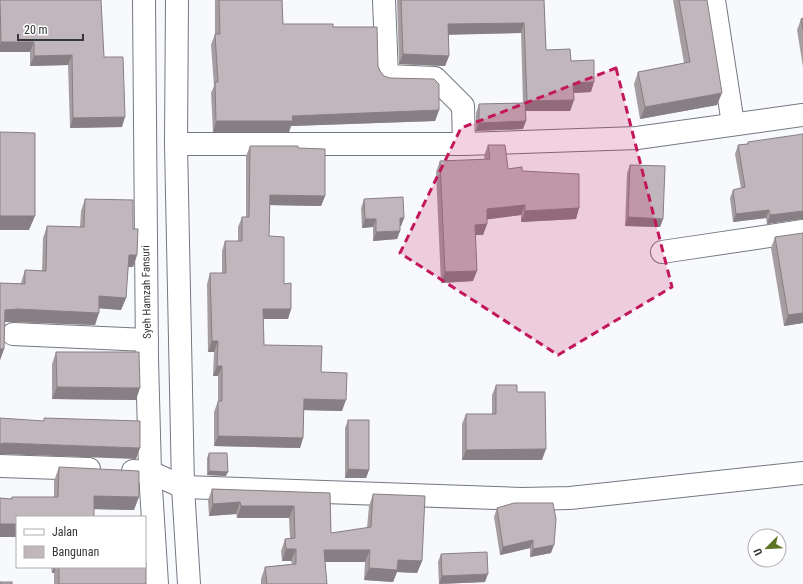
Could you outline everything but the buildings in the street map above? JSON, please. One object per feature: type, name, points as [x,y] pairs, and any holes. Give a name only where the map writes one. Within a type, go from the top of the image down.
[{"type":"street","name":"Syeh Hamzah Fansuri","points":[[144,0],[147,340],[150,472],[157,584]]},
{"type":"street","points":[[177,0],[176,144],[183,487],[189,584]]},
{"type":"street","points":[[384,0],[387,76],[435,78],[463,106],[464,144]]},
{"type":"street","points":[[714,0],[733,124]]},
{"type":"street","points":[[176,144],[464,144],[637,138],[803,115]]},
{"type":"street","points":[[662,252],[803,231]]},
{"type":"street","points":[[13,334],[147,340]]},
{"type":"street","points":[[0,466],[150,472],[183,487],[513,498],[570,498],[803,473]]},
{"type":"highlighted area","points":[[616,68],[672,287],[558,355],[400,253],[461,128]]}]
